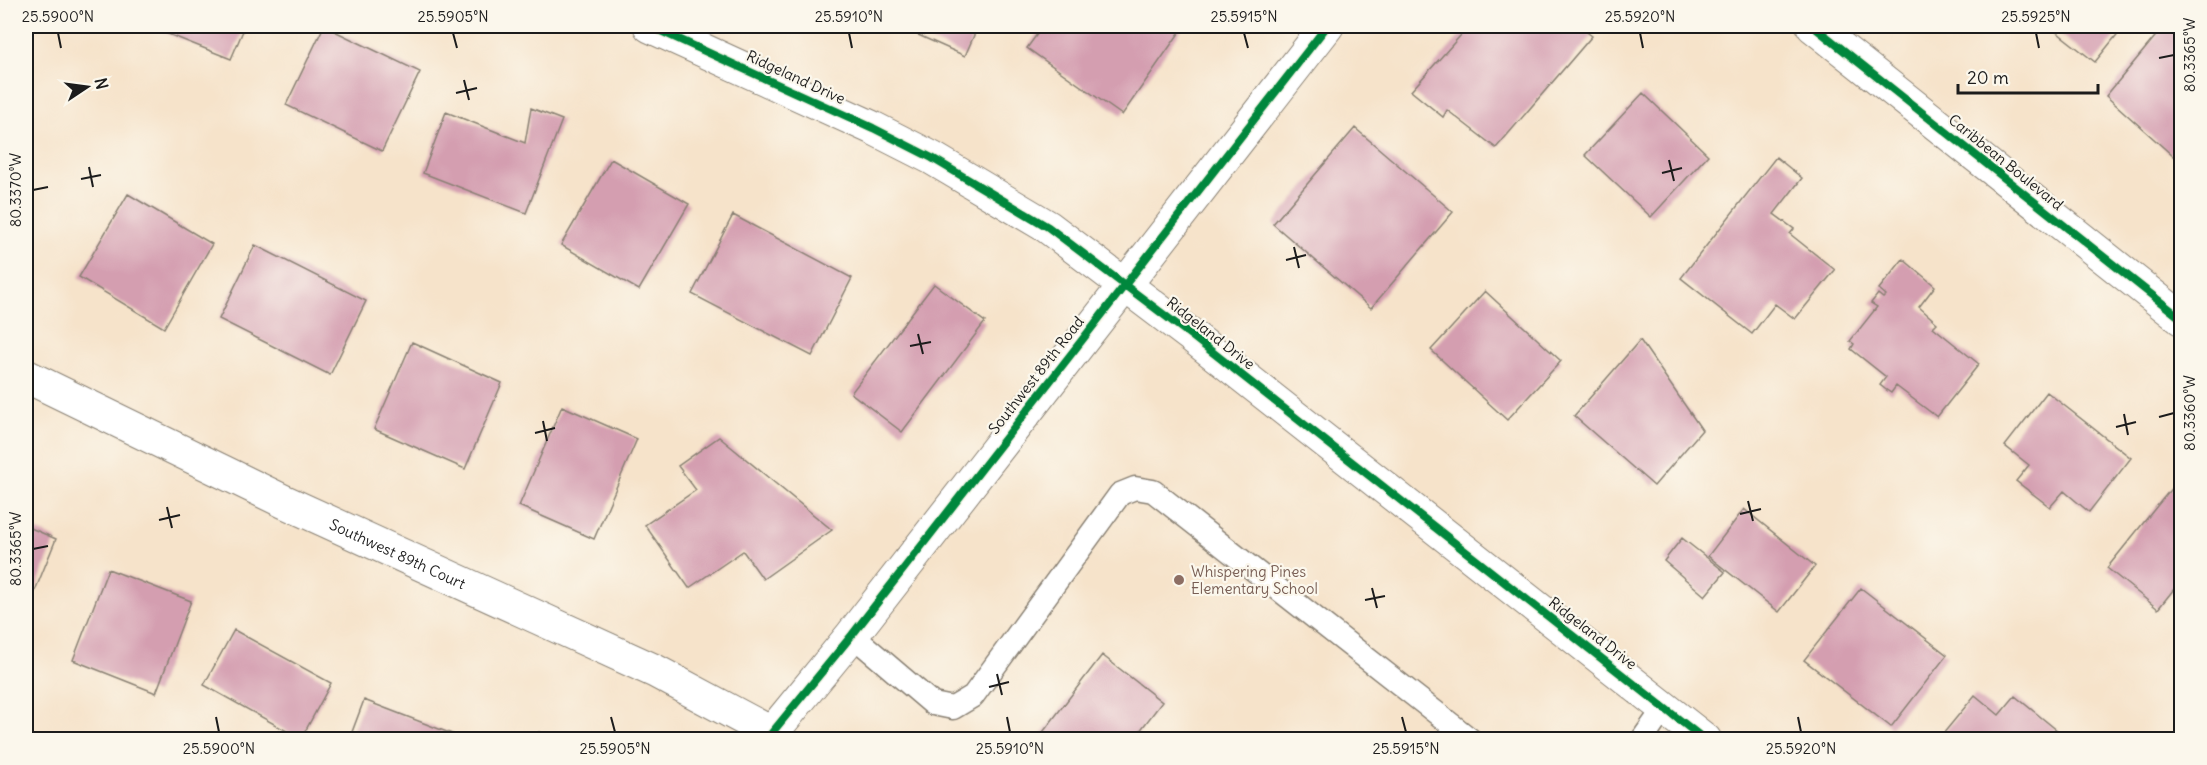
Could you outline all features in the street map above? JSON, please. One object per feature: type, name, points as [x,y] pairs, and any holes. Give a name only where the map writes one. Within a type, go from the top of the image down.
[{"type":"street","name":"Ridgeland Drive","points":[[650,26],[873,128],[932,158],[1048,227],[1124,283],[1705,740]]},
{"type":"street","name":"Southwest 89th Road","points":[[768,736],[852,636],[1124,283],[1327,26]]},
{"type":"street","name":"Caribbean Boulevard","points":[[1813,26],[2181,319]]},
{"type":"street","name":"Southwest 89th Court","points":[[26,376],[283,501],[655,671],[768,736]]},
{"type":"lane","points":[[852,636],[933,704],[952,708],[973,696],[1120,494],[1135,488],[1153,491],[1471,740]]},
{"type":"lane","points":[[1642,740],[1665,707]]},
{"type":"building","points":[[148,26],[245,26],[231,59]]},
{"type":"building","points":[[324,26],[420,72],[382,151],[286,105]]},
{"type":"building","points":[[898,26],[978,26],[965,56]]},
{"type":"building","points":[[1043,26],[1184,26],[1122,115],[1027,48]]},
{"type":"building","points":[[1469,26],[1579,26],[1592,36],[1496,148],[1447,110],[1443,117],[1411,91]]},
{"type":"building","points":[[2049,26],[2124,26],[2095,62]]},
{"type":"building","points":[[2164,26],[2182,26],[2182,164],[2106,96]]},
{"type":"building","points":[[1643,93],[1708,155],[1651,217],[1585,155]]},
{"type":"building","points":[[531,108],[562,120],[526,213],[423,173],[446,112],[525,143]]},
{"type":"building","points":[[1355,128],[1453,212],[1371,308],[1273,224]]},
{"type":"building","points":[[1776,157],[1802,178],[1774,214],[1794,229],[1790,234],[1835,270],[1795,319],[1775,304],[1752,334],[1681,278]]},
{"type":"building","points":[[611,159],[689,204],[639,290],[561,245]]},
{"type":"building","points":[[128,194],[212,244],[164,328],[79,277]]},
{"type":"building","points":[[733,215],[852,278],[812,356],[692,294]]},
{"type":"building","points":[[255,245],[366,301],[330,375],[219,319]]},
{"type":"building","points":[[1903,259],[1935,286],[1919,307],[1937,323],[1933,327],[1979,364],[1937,417],[1896,386],[1891,393],[1885,389],[1880,385],[1886,377],[1851,349],[1854,344],[1850,341],[1877,307],[1871,303],[1878,294],[1883,298],[1886,295],[1879,289]]},
{"type":"building","points":[[934,284],[985,322],[902,432],[851,393]]},
{"type":"building","points":[[1485,291],[1561,361],[1507,420],[1431,350]]},
{"type":"building","points":[[1640,340],[1702,430],[1654,486],[1574,416]]},
{"type":"building","points":[[412,342],[502,383],[465,469],[374,429]]},
{"type":"building","points":[[2047,392],[2131,458],[2089,512],[2064,491],[2050,507],[2016,481],[2029,465],[2005,446]]},
{"type":"building","points":[[562,406],[637,439],[594,539],[519,506]]},
{"type":"building","points":[[719,437],[832,530],[763,579],[743,551],[689,588],[645,525],[696,490],[678,466]]},
{"type":"building","points":[[2182,475],[2182,594],[2174,589],[2158,609],[2107,568]]},
{"type":"building","points":[[1744,509],[1815,566],[1779,612],[1708,556]]},
{"type":"building","points":[[26,526],[56,539],[26,613]]},
{"type":"building","points":[[1682,538],[1725,572],[1705,596],[1664,561]]},
{"type":"building","points":[[108,569],[191,601],[156,693],[73,660]]},
{"type":"building","points":[[1861,588],[1947,655],[1891,727],[1804,660]]},
{"type":"building","points":[[234,630],[331,683],[301,739],[204,685]]},
{"type":"building","points":[[1102,655],[1162,702],[1133,740],[1037,740]]},
{"type":"building","points":[[1975,695],[1999,715],[2015,696],[2069,740],[1938,740]]},
{"type":"building","points":[[364,700],[465,739],[465,740],[349,740]]},
{"type":"building","points":[[539,732],[554,740],[535,740]]},
{"type":"cycle path","points":[[650,26],[873,128],[932,158],[1048,227],[1192,336],[1705,740]]},
{"type":"cycle path","points":[[766,740],[852,635],[1327,26]]},
{"type":"cycle path","points":[[1813,26],[2182,319]]},
{"type":"place","name":"Whispering Pines Elementary School","points":[[1179,580]]}]
